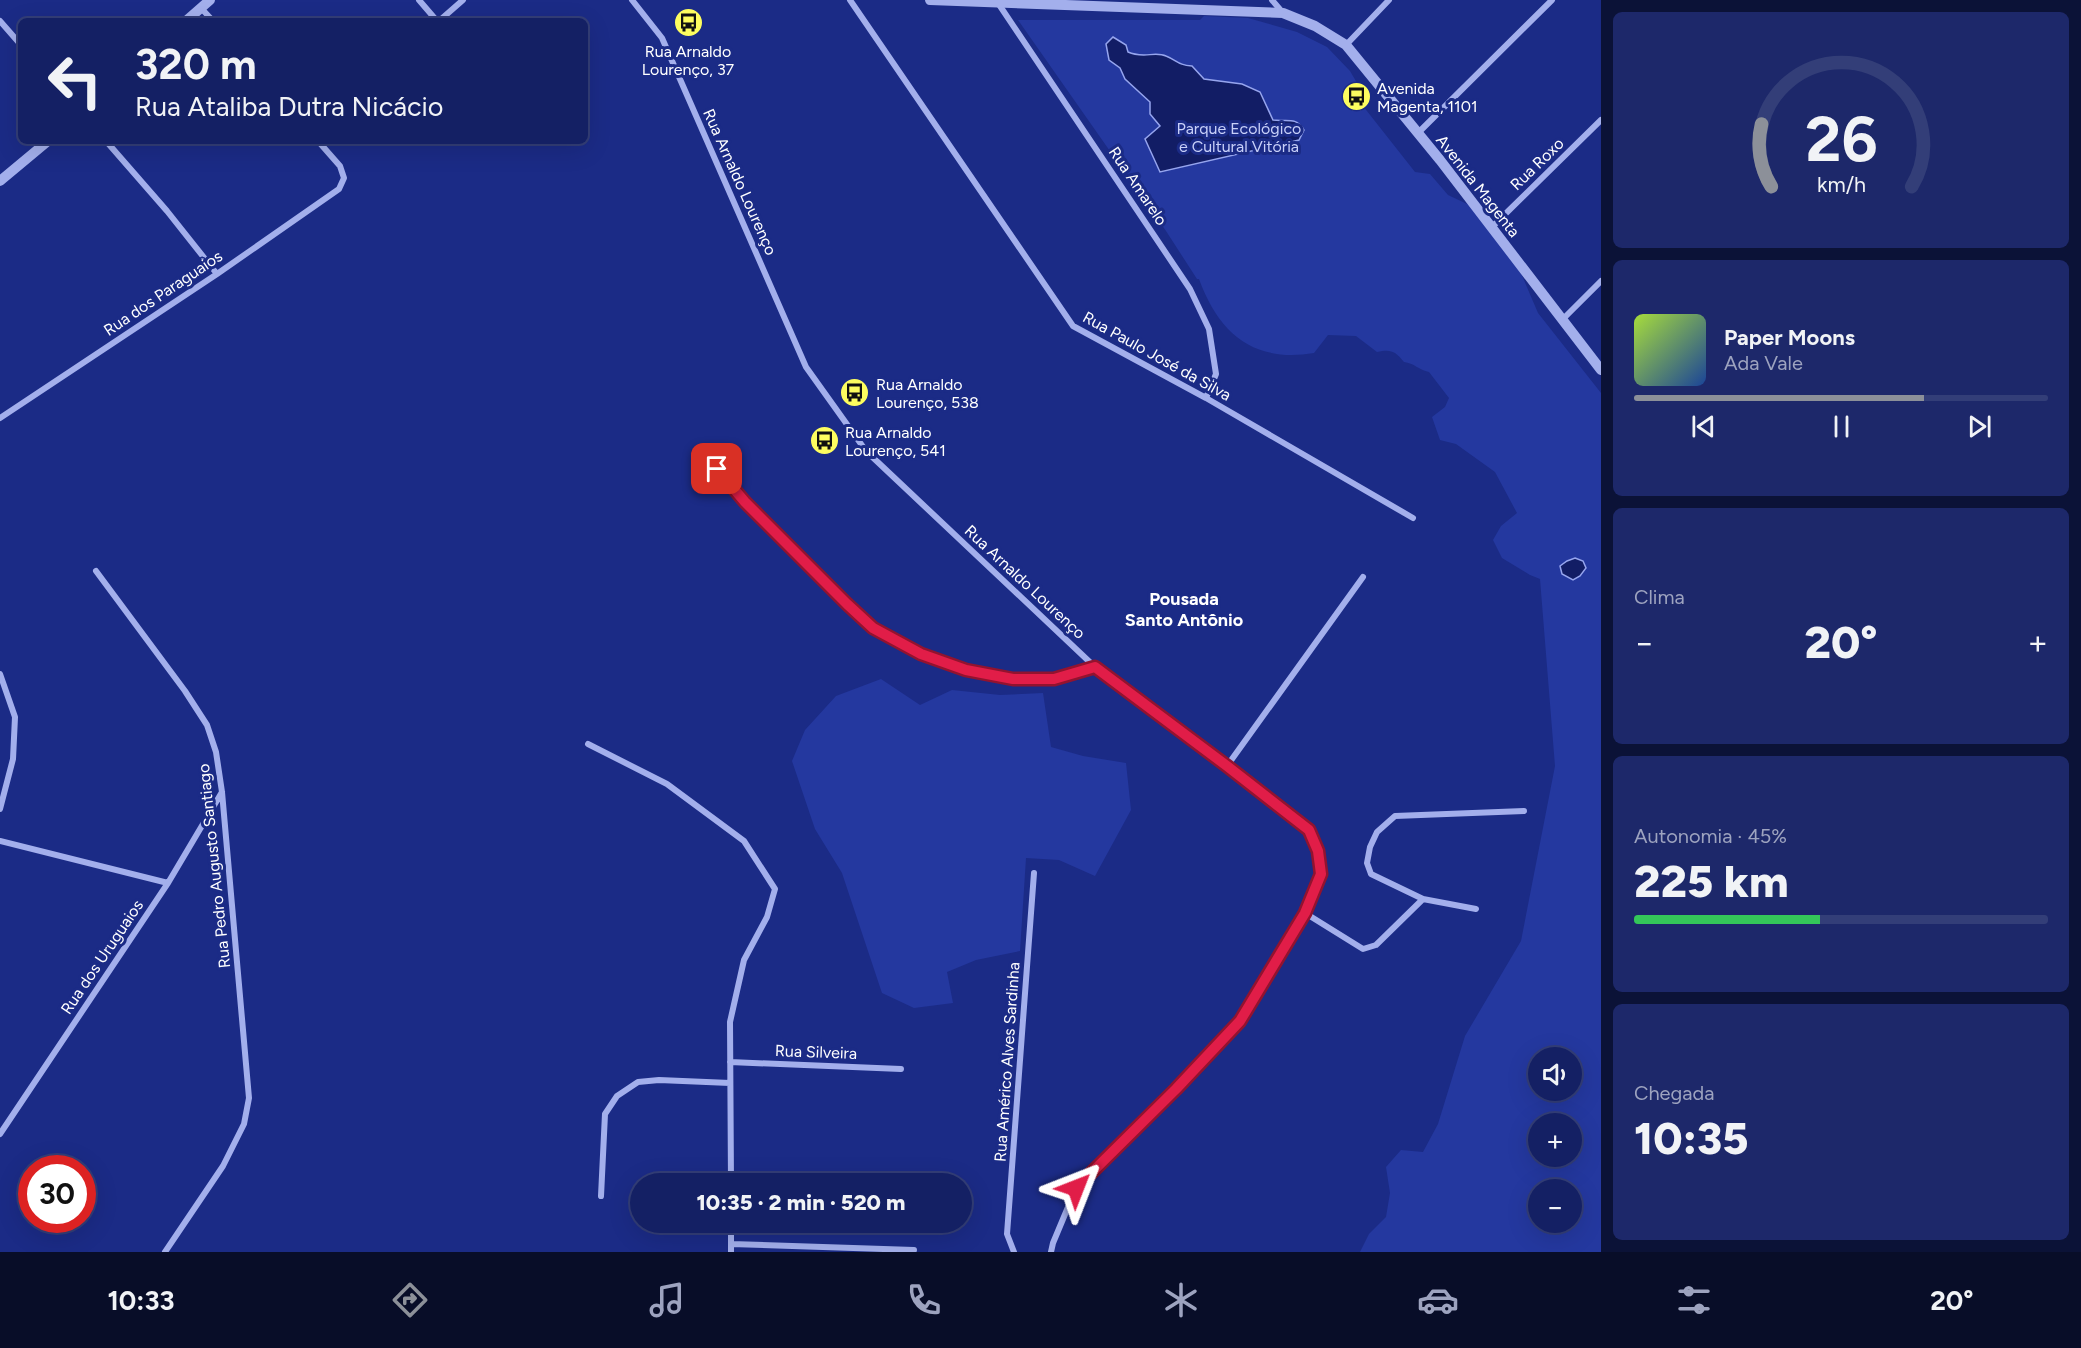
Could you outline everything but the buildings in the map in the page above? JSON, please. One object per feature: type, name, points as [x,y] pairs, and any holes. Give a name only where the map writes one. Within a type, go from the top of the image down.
[{"type":"street","points":[[189,18],[210,0]]},
{"type":"street","points":[[419,0],[435,18]]},
{"type":"street","points":[[442,18],[463,0]]},
{"type":"street","name":"Rua Arnaldo Lourenço","points":[[632,0],[662,38],[806,367],[866,451],[1095,667],[1309,830],[1318,851],[1321,874],[1305,913],[1240,1021],[1176,1089],[1076,1188],[1051,1252]]},
{"type":"street","name":"Rua Paulo José da Silva","points":[[850,0],[1073,326],[1206,398],[1413,518]]},
{"type":"street","name":"Avenida Magenta","points":[[930,0],[998,3],[1056,2],[1282,13],[1316,26],[1346,45],[1492,227],[1601,370]]},
{"type":"street","points":[[1272,0],[1282,13]]},
{"type":"street","points":[[1346,45],[1389,0]]},
{"type":"street","points":[[1418,133],[1552,0]]},
{"type":"street","name":"Rua Amarelo","points":[[998,3],[1190,289],[1209,329],[1216,374],[1206,398]]},
{"type":"street","points":[[201,8],[210,18]]},
{"type":"street","points":[[0,21],[18,42]]},
{"type":"street","name":"Rua Roxo","points":[[1492,227],[1601,120]]},
{"type":"street","points":[[0,181],[44,144]]},
{"type":"street","points":[[109,144],[167,211],[217,274]]},
{"type":"street","name":"Rua dos Paraguaios","points":[[0,418],[217,274],[339,189],[344,178],[340,166],[321,144]]},
{"type":"street","points":[[1562,321],[1601,282]]},
{"type":"street","points":[[703,453],[745,502],[873,628],[921,654],[966,670],[1013,679],[1054,679],[1095,667]]},
{"type":"street","name":"Rua Pedro Augusto Santiago","points":[[96,571],[185,691],[207,725],[216,752],[222,792],[249,1098],[244,1124],[223,1166],[165,1252]]},
{"type":"street","points":[[1227,766],[1363,577]]},
{"type":"street","points":[[0,674],[15,717],[13,759],[0,809]]},
{"type":"street","points":[[588,744],[668,784],[744,841],[775,889],[767,917],[744,960],[730,1023],[731,1173]]},
{"type":"street","name":"Rua dos Uruguaios","points":[[0,1134],[168,883],[222,792]]},
{"type":"street","points":[[1476,909],[1423,899],[1371,874],[1367,863],[1370,847],[1377,832],[1395,816],[1524,811]]},
{"type":"street","points":[[0,841],[168,883]]},
{"type":"street","name":"Rua Américo Alves Sardinha","points":[[1014,1252],[1008,1234],[1034,873]]},
{"type":"street","points":[[1305,913],[1363,949],[1376,945],[1423,899]]},
{"type":"street","name":"Rua Silveira","points":[[730,1062],[901,1069]]},
{"type":"street","points":[[601,1196],[605,1114],[617,1096],[638,1082],[659,1080],[730,1083]]},
{"type":"street","points":[[731,1233],[731,1252]]},
{"type":"street","points":[[731,1244],[914,1250]]},
{"type":"green space","name":"Parque Ecológico e Cultural Vitória","points":[[1204,16],[1248,18],[1297,32],[1327,47],[1350,71],[1367,100],[1363,106],[1415,172],[1430,174],[1448,195],[1482,211],[1515,259],[1538,313],[1601,393],[1601,1252],[1360,1252],[1369,1234],[1386,1217],[1390,1193],[1386,1167],[1401,1150],[1423,1152],[1438,1124],[1465,1036],[1521,941],[1555,766],[1540,579],[1502,558],[1493,540],[1501,526],[1517,513],[1495,472],[1456,444],[1440,440],[1432,417],[1445,407],[1449,398],[1429,372],[1404,362],[1392,352],[1377,352],[1356,336],[1328,335],[1314,353],[1293,355],[1257,348],[1228,329],[1207,298],[1199,279],[1018,20],[1200,20]]},
{"type":"green space","points":[[881,679],[920,705],[952,690],[1000,695],[1043,693],[1051,747],[1083,756],[1126,763],[1131,810],[1095,876],[1059,860],[1026,858],[1020,951],[976,960],[947,972],[953,1003],[914,1008],[882,993],[842,873],[815,829],[792,761],[805,730],[836,696]]},
{"type":"shaded area","points":[[1113,37],[1126,45],[1128,52],[1133,54],[1162,55],[1181,64],[1192,66],[1204,79],[1242,84],[1260,92],[1273,120],[1290,120],[1301,126],[1304,130],[1299,140],[1160,172],[1145,139],[1160,126],[1150,114],[1150,102],[1125,79],[1120,68],[1109,60],[1106,44]]},
{"type":"shaded area","points":[[1575,558],[1583,561],[1586,568],[1580,576],[1573,580],[1562,574],[1560,566]]},
{"type":"place","name":"Rua Arnaldo Lourenço, 37","points":[[688,23]]},
{"type":"place","name":"Avenida Magenta, 1101","points":[[1356,97]]},
{"type":"place","name":"Rua Arnaldo Lourenço, 538","points":[[855,393]]},
{"type":"place","name":"Rua Arnaldo Lourenço, 541","points":[[824,441]]},
{"type":"district","name":"Pousada Santo Antônio","points":[[1184,609]]},
{"type":"route","points":[[717,469],[745,502],[833,592],[873,628],[921,654],[966,670],[1013,679],[1054,679],[1095,667],[1309,830],[1318,851],[1321,874],[1305,913],[1240,1021],[1176,1089],[1076,1188]]}]
